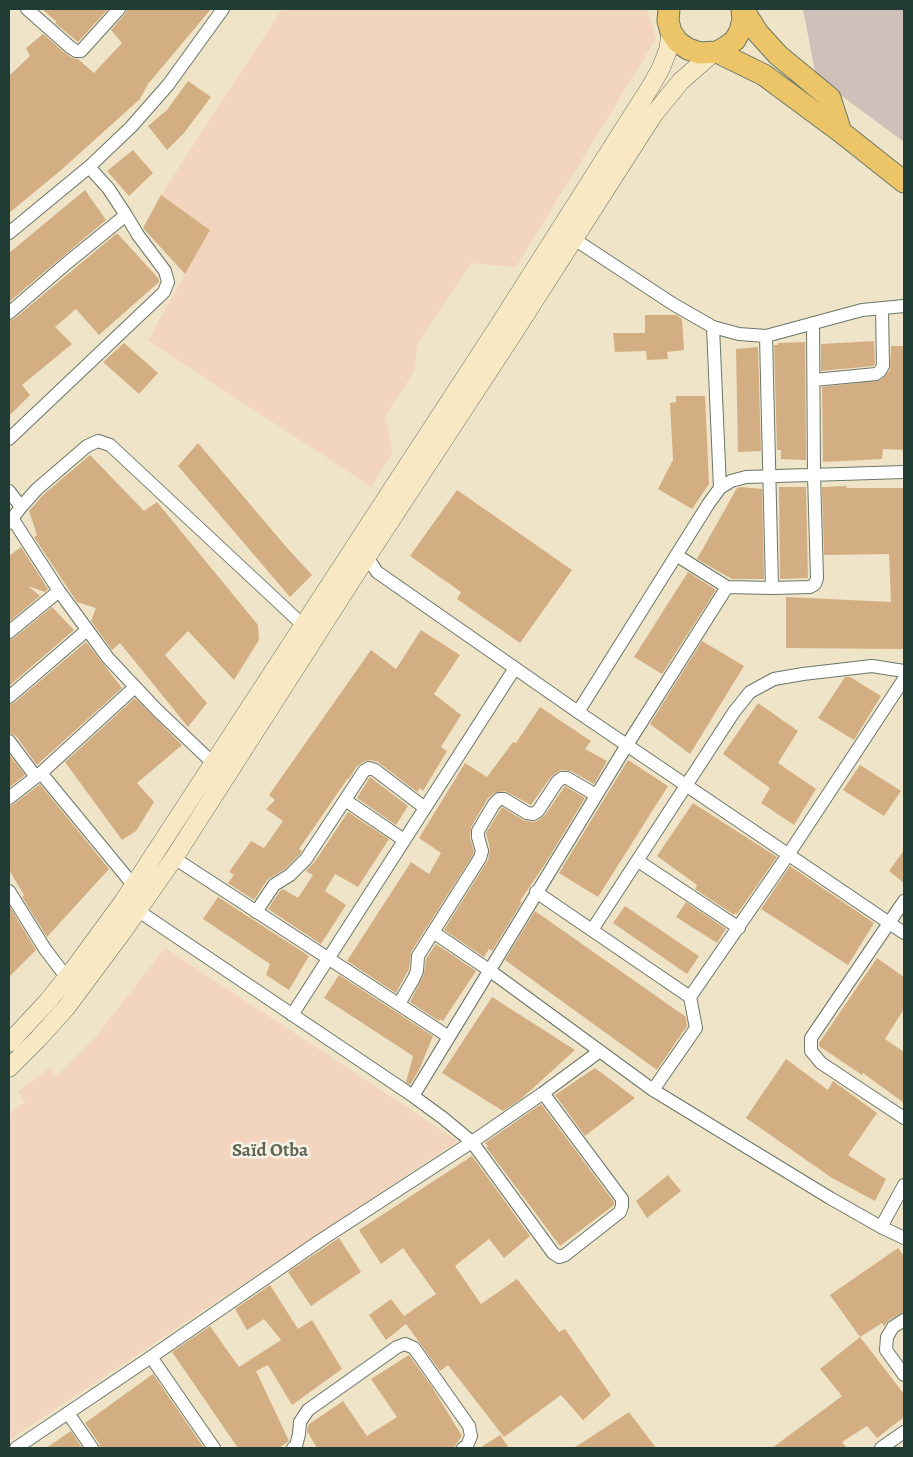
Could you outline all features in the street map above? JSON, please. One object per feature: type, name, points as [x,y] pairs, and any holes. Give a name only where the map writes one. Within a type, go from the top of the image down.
[{"type":"highway","points":[[668,9],[668,21],[671,32],[678,42],[688,49],[700,53],[715,53],[764,75],[904,182]]},
{"type":"highway","points":[[715,53],[726,47],[738,35],[743,20],[742,9]]},
{"type":"highway","points":[[742,9],[758,33],[778,55],[830,98],[841,132]]},
{"type":"main road","points":[[9,1043],[67,978],[113,918],[304,626],[361,561],[507,313],[651,86],[668,50],[671,32]]},
{"type":"main road","points":[[9,1068],[38,1040],[66,1008],[96,969],[174,858],[361,561],[574,240],[589,213],[654,114],[681,81],[715,53]]},
{"type":"street","points":[[27,9],[76,51],[81,51],[119,9]]},
{"type":"street","points":[[9,233],[89,167],[132,127],[168,85],[223,9]]},
{"type":"street","points":[[9,439],[164,292],[168,282],[164,271],[108,188],[89,167]]},
{"type":"street","points":[[9,313],[126,215]]},
{"type":"street","points":[[574,240],[673,304],[713,327],[739,334],[766,336],[862,310],[904,306]]},
{"type":"street","points":[[814,380],[876,374],[880,371],[883,366],[882,308]]},
{"type":"street","points":[[676,555],[727,587],[810,587],[815,584],[817,578],[814,475],[814,323]]},
{"type":"street","points":[[713,327],[720,488]]},
{"type":"street","points":[[766,336],[772,588]]},
{"type":"street","points":[[214,764],[156,709],[108,658],[10,521],[37,489],[87,446],[98,441],[110,445],[304,626]]},
{"type":"street","points":[[578,712],[720,488],[730,481],[746,477],[904,472]]},
{"type":"street","points":[[9,491],[21,506]]},
{"type":"street","points":[[361,561],[578,712],[904,933]]},
{"type":"street","points":[[413,1096],[536,892],[727,587]]},
{"type":"street","points":[[9,632],[59,591]]},
{"type":"street","points":[[9,697],[88,630]]},
{"type":"street","points":[[592,930],[734,712],[750,692],[774,679],[872,666],[904,671]]},
{"type":"street","points":[[292,1015],[515,668]]},
{"type":"street","points":[[690,997],[739,928],[904,679]]},
{"type":"street","points":[[9,798],[39,775],[135,687]]},
{"type":"street","points":[[9,741],[134,886]]},
{"type":"street","points":[[256,912],[274,885],[290,875],[306,859],[364,771],[369,768],[375,770],[425,808]]},
{"type":"street","points":[[399,1004],[417,971],[418,956],[480,858],[482,852],[478,831],[494,804],[499,799],[504,799],[527,813],[533,814],[538,811],[557,782],[562,778],[567,778],[596,795]]},
{"type":"street","points":[[345,800],[404,840]]},
{"type":"street","points":[[174,858],[449,1037]]},
{"type":"street","points":[[638,861],[739,928]]},
{"type":"street","points":[[536,892],[690,997],[696,1028],[653,1090]]},
{"type":"street","points":[[10,896],[45,949],[67,978]]},
{"type":"street","points":[[904,901],[811,1038],[811,1051],[822,1063],[904,1118]]},
{"type":"street","points":[[137,910],[413,1096],[472,1142],[553,1254],[559,1257],[565,1255],[620,1212],[622,1199],[543,1093]]},
{"type":"street","points":[[433,932],[489,970],[653,1090],[881,1227],[904,1238]]},
{"type":"street","points":[[16,1448],[321,1240],[472,1142],[600,1051]]},
{"type":"street","points":[[881,1227],[904,1185]]},
{"type":"street","points":[[904,1320],[893,1328],[886,1337],[886,1350],[904,1375]]},
{"type":"street","points":[[293,1448],[296,1446],[300,1422],[308,1410],[397,1347],[406,1344],[414,1348],[469,1426],[471,1436],[467,1446],[463,1448]]},
{"type":"street","points":[[151,1357],[214,1448]]},
{"type":"street","points":[[68,1413],[92,1448]]},
{"type":"street","points":[[881,1448],[904,1432]]},
{"type":"shaded area","points":[[282,9],[647,9],[656,39],[516,267],[471,263],[417,344],[415,370],[385,416],[393,452],[371,487],[148,340],[210,230],[161,195]]},
{"type":"shaded area","points":[[803,9],[904,9],[904,142],[816,77]]},
{"type":"shaded area","points":[[165,948],[458,1141],[9,1440],[9,1114],[25,1102],[18,1092],[49,1068],[57,1076],[94,1039]]},
{"type":"building","points":[[42,9],[108,9],[78,42],[55,23],[57,22]]},
{"type":"building","points":[[127,9],[211,9],[148,84],[140,99],[60,171],[9,213],[9,76],[30,56],[26,48],[43,34],[65,53],[72,58],[78,59],[94,73],[122,43],[111,30]]},
{"type":"building","points":[[188,81],[211,97],[184,133],[167,150],[148,126],[167,110]]},
{"type":"building","points":[[133,150],[153,173],[129,196],[107,171]]},
{"type":"building","points":[[85,190],[106,220],[9,302],[9,253]]},
{"type":"building","points":[[161,195],[210,230],[185,274],[143,228]]},
{"type":"building","points":[[116,234],[158,278],[159,282],[99,335],[76,309],[55,327],[72,344],[22,385],[30,395],[9,416],[9,321],[14,319]]},
{"type":"building","points":[[645,315],[676,315],[682,319],[684,350],[667,352],[668,359],[647,360],[646,351],[615,352],[613,333],[645,333]]},
{"type":"building","points":[[874,341],[875,364],[873,366],[821,371],[821,344]]},
{"type":"building","points":[[805,342],[806,460],[781,459],[781,450],[777,450],[774,345],[778,345],[778,343]]},
{"type":"building","points":[[124,343],[158,373],[139,394],[103,362]]},
{"type":"building","points":[[891,346],[904,346],[904,450],[883,449],[882,459],[823,462],[822,387],[881,380],[890,370]]},
{"type":"building","points":[[758,347],[761,451],[738,452],[736,349]]},
{"type":"building","points":[[676,396],[705,396],[709,484],[692,509],[658,489],[673,460],[670,403],[676,402]]},
{"type":"building","points":[[198,443],[312,575],[290,597],[178,466]]},
{"type":"building","points":[[90,455],[144,511],[157,502],[258,625],[259,640],[234,680],[188,631],[165,655],[207,703],[188,727],[120,643],[112,650],[91,621],[96,608],[77,602],[34,537],[37,535],[29,511],[43,495]]},
{"type":"building","points":[[847,486],[846,488],[904,488],[904,649],[786,648],[786,597],[891,602],[889,554],[824,555],[822,487]]},
{"type":"building","points":[[779,487],[806,487],[808,578],[780,579]]},
{"type":"building","points":[[737,488],[762,489],[764,579],[732,579],[697,559]]},
{"type":"building","points":[[457,490],[572,570],[520,643],[457,599],[461,592],[410,556]]},
{"type":"building","points":[[21,547],[48,589],[45,592],[28,586],[40,596],[9,622],[9,556]]},
{"type":"building","points":[[688,572],[716,590],[662,674],[634,657]]},
{"type":"building","points":[[52,607],[74,630],[9,686],[9,640]]},
{"type":"building","points":[[421,630],[460,655],[434,694],[461,715],[441,747],[447,751],[423,791],[420,788],[417,792],[378,762],[365,761],[357,766],[348,778],[299,849],[302,851],[300,854],[285,869],[267,880],[254,900],[228,883],[234,875],[229,872],[251,841],[264,848],[283,821],[266,809],[275,800],[269,795],[371,650],[396,669]]},
{"type":"building","points":[[702,641],[744,666],[690,754],[650,724]]},
{"type":"building","points":[[86,642],[122,688],[37,765],[16,736],[9,733],[9,705],[14,703]]},
{"type":"building","points":[[845,677],[850,677],[881,696],[854,740],[818,718]]},
{"type":"building","points":[[135,698],[182,745],[137,783],[154,802],[136,831],[122,840],[65,762]]},
{"type":"building","points":[[758,703],[798,731],[778,763],[816,789],[794,825],[761,803],[770,788],[723,754]]},
{"type":"building","points":[[540,707],[591,741],[585,749],[607,761],[594,784],[571,771],[562,770],[557,772],[550,778],[531,805],[505,791],[494,793],[488,798],[471,827],[470,837],[474,851],[473,855],[411,952],[409,969],[396,993],[347,961],[411,862],[429,874],[441,853],[419,838],[465,763],[487,777],[513,742],[516,743]]},
{"type":"building","points":[[9,754],[25,775],[9,788]]},
{"type":"building","points":[[628,760],[668,786],[598,897],[559,873]]},
{"type":"building","points":[[860,765],[901,791],[884,816],[843,790]]},
{"type":"building","points":[[370,777],[408,806],[396,825],[357,798]]},
{"type":"building","points":[[40,784],[109,869],[47,937],[22,897],[24,895],[9,870],[9,806]]},
{"type":"building","points":[[565,786],[585,798],[520,901],[522,902],[492,951],[489,949],[484,957],[444,930],[488,860],[490,849],[486,833],[502,807],[523,820],[537,821],[545,815]]},
{"type":"building","points":[[693,803],[777,857],[737,914],[735,913],[734,915],[695,889],[697,885],[657,856]]},
{"type":"building","points":[[348,812],[389,839],[358,887],[335,874],[325,891],[346,905],[321,944],[268,909],[283,889],[298,898],[313,875],[306,871],[316,860]]},
{"type":"building","points":[[904,850],[904,883],[889,871]]},
{"type":"building","points":[[790,866],[874,923],[848,965],[761,909]]},
{"type":"building","points":[[218,897],[309,956],[289,990],[266,975],[270,964],[203,919]]},
{"type":"building","points":[[686,902],[726,929],[717,943],[676,917]]},
{"type":"building","points":[[625,906],[699,956],[687,974],[613,923]]},
{"type":"building","points":[[9,908],[36,950],[9,977]]},
{"type":"building","points":[[535,911],[686,1017],[687,1026],[657,1070],[505,960]]},
{"type":"building","points":[[436,944],[476,971],[443,1021],[440,1019],[439,1021],[410,1002],[424,974],[426,959]]},
{"type":"building","points":[[877,958],[904,977],[904,1009],[885,1039],[904,1052],[904,1103],[863,1073],[862,1075],[819,1046],[819,1043]]},
{"type":"building","points":[[339,975],[433,1036],[419,1070],[410,1085],[406,1082],[413,1056],[324,998]]},
{"type":"building","points":[[492,997],[575,1050],[521,1099],[503,1111],[442,1073]]},
{"type":"building","points":[[786,1059],[828,1090],[833,1081],[877,1113],[848,1155],[886,1179],[875,1201],[832,1178],[746,1118]]},
{"type":"building","points":[[595,1068],[635,1098],[585,1136],[555,1095]]},
{"type":"building","points":[[541,1104],[614,1202],[614,1205],[560,1246],[486,1147],[488,1146],[485,1143]]},
{"type":"building","points":[[472,1156],[530,1236],[504,1258],[489,1239],[455,1266],[481,1304],[517,1279],[559,1332],[565,1329],[611,1395],[583,1420],[561,1395],[504,1437],[448,1365],[440,1371],[406,1324],[386,1340],[369,1315],[391,1299],[404,1316],[436,1294],[403,1248],[381,1264],[359,1230]]},
{"type":"building","points":[[668,1175],[681,1191],[647,1218],[636,1201]]},
{"type":"building","points":[[339,1238],[361,1272],[311,1306],[288,1272]]},
{"type":"building","points":[[898,1248],[904,1256],[904,1312],[889,1320],[884,1326],[882,1323],[860,1337],[830,1295]]},
{"type":"building","points":[[270,1285],[298,1329],[312,1320],[342,1369],[292,1405],[268,1365],[256,1371],[289,1441],[279,1448],[238,1448],[172,1352],[210,1326],[239,1367],[281,1340],[264,1319],[247,1330],[235,1309]]},
{"type":"building","points":[[860,1337],[904,1394],[904,1417],[877,1438],[867,1426],[842,1442],[847,1448],[772,1448],[842,1396],[820,1369]]},
{"type":"building","points":[[409,1355],[432,1387],[462,1436],[455,1448],[317,1448],[307,1431],[308,1425],[343,1401],[367,1436],[397,1417],[371,1379]]},
{"type":"building","points":[[153,1374],[204,1448],[100,1448],[99,1443],[85,1423]]},
{"type":"building","points":[[629,1412],[656,1448],[574,1448]]},
{"type":"building","points":[[71,1431],[82,1448],[46,1448]]},
{"type":"building","points":[[500,1435],[509,1448],[480,1448]]},
{"type":"district","name":"Saïd Otba","points":[[270,1151]]}]
